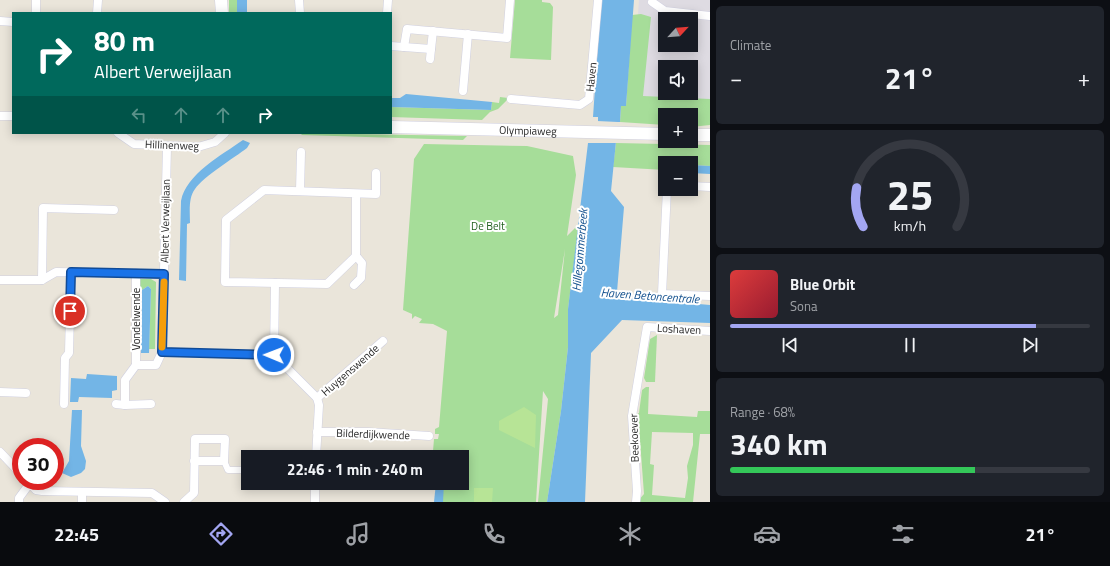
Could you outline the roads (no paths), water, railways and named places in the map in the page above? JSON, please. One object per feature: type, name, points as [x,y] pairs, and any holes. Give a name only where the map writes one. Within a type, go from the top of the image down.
[{"type":"main road","points":[[222,0],[222,12]]},
{"type":"main road","name":"Olympiaweg","points":[[392,127],[658,134]]},
{"type":"main road","points":[[698,135],[710,135]]},
{"type":"street","points":[[36,0],[36,12]]},
{"type":"street","points":[[97,12],[98,0]]},
{"type":"street","points":[[299,0],[300,12]]},
{"type":"street","points":[[387,12],[388,0]]},
{"type":"street","points":[[404,47],[407,29],[507,38],[510,0]]},
{"type":"street","name":"Haven","points":[[511,99],[580,105],[589,99],[598,0]]},
{"type":"street","points":[[652,2],[665,11],[710,16]]},
{"type":"street","points":[[0,21],[12,22]]},
{"type":"street","points":[[430,59],[433,31]]},
{"type":"street","points":[[463,92],[468,34]]},
{"type":"street","points":[[392,46],[431,49]]},
{"type":"street","points":[[0,116],[12,116]]},
{"type":"street","name":"Hillinenweg","points":[[119,134],[134,144],[167,147],[203,146],[215,142],[224,134]]},
{"type":"street","name":"Albert Verweijlaan","points":[[162,352],[167,147]]},
{"type":"street","points":[[300,191],[301,152]]},
{"type":"street","points":[[356,256],[327,284],[225,282],[226,220],[264,190],[376,194],[376,173]]},
{"type":"street","points":[[698,186],[710,187]]},
{"type":"street","points":[[354,285],[360,278],[362,263],[356,256],[356,194]]},
{"type":"street","points":[[666,196],[662,294],[710,296]]},
{"type":"street","points":[[42,280],[43,208],[114,210]]},
{"type":"street","points":[[0,280],[42,280],[56,272],[164,274]]},
{"type":"street","points":[[64,404],[65,358],[69,353],[71,272]]},
{"type":"street","name":"Vondelwende","points":[[136,273],[136,365],[125,380],[120,404],[151,404]]},
{"type":"street","points":[[274,355],[275,283]]},
{"type":"street","name":"Loshaven","points":[[647,327],[710,331]]},
{"type":"street","name":"Beekoever","points":[[636,502],[637,491],[632,416],[647,327]]},
{"type":"street","name":"Huygenswende","points":[[317,398],[384,341]]},
{"type":"street","points":[[162,352],[274,355],[317,398],[316,450]]},
{"type":"street","name":"Vondelwende","points":[[136,365],[156,365],[162,352]]},
{"type":"street","points":[[0,392],[26,393]]},
{"type":"street","name":"Bilderdijkwende","points":[[317,432],[368,432],[429,436]]},
{"type":"street","points":[[184,502],[194,493],[195,439],[225,439],[224,461],[228,470],[241,470]]},
{"type":"street","points":[[0,452],[12,465]]},
{"type":"street","points":[[194,461],[224,461]]},
{"type":"street","points":[[19,502],[19,498],[24,490]]},
{"type":"street","points":[[36,490],[152,493],[165,502]]},
{"type":"street","points":[[315,490],[315,502]]},
{"type":"street","points":[[82,492],[82,502]]},
{"type":"water","points":[[237,0],[247,0],[247,12],[237,12]]},
{"type":"water","name":"Hillegommerbeek","points":[[601,0],[634,0],[626,106],[621,106],[620,122],[618,122],[611,191],[624,207],[617,292],[621,297],[710,305],[710,323],[622,320],[591,353],[585,502],[547,502],[561,411],[568,347],[568,309],[588,143],[598,143],[598,117],[593,117]]},
{"type":"water","points":[[406,94],[492,102],[491,110],[392,107],[392,98],[400,98]]},
{"type":"water","points":[[243,140],[250,143],[247,148],[199,184],[191,197],[190,223],[187,224],[186,281],[179,280],[181,201],[184,191],[197,174],[206,166]]},
{"type":"water","points":[[698,165],[710,166],[710,174],[698,173]]},
{"type":"water","points":[[148,286],[151,289],[149,353],[141,353],[142,290]]},
{"type":"water","points":[[87,374],[117,376],[117,390],[112,391],[112,398],[79,397],[78,402],[70,402],[71,378],[86,379]]},
{"type":"water","points":[[72,410],[82,410],[81,446],[86,461],[85,469],[81,473],[71,477],[64,474],[64,470],[69,461]]},
{"type":"water","points":[[435,490],[444,490],[443,502],[434,502]]},
{"type":"park label","name":"De Belt","points":[[488,226]]},
{"type":"water label","name":"Haven Betoncentrale","points":[[650,296]]}]
